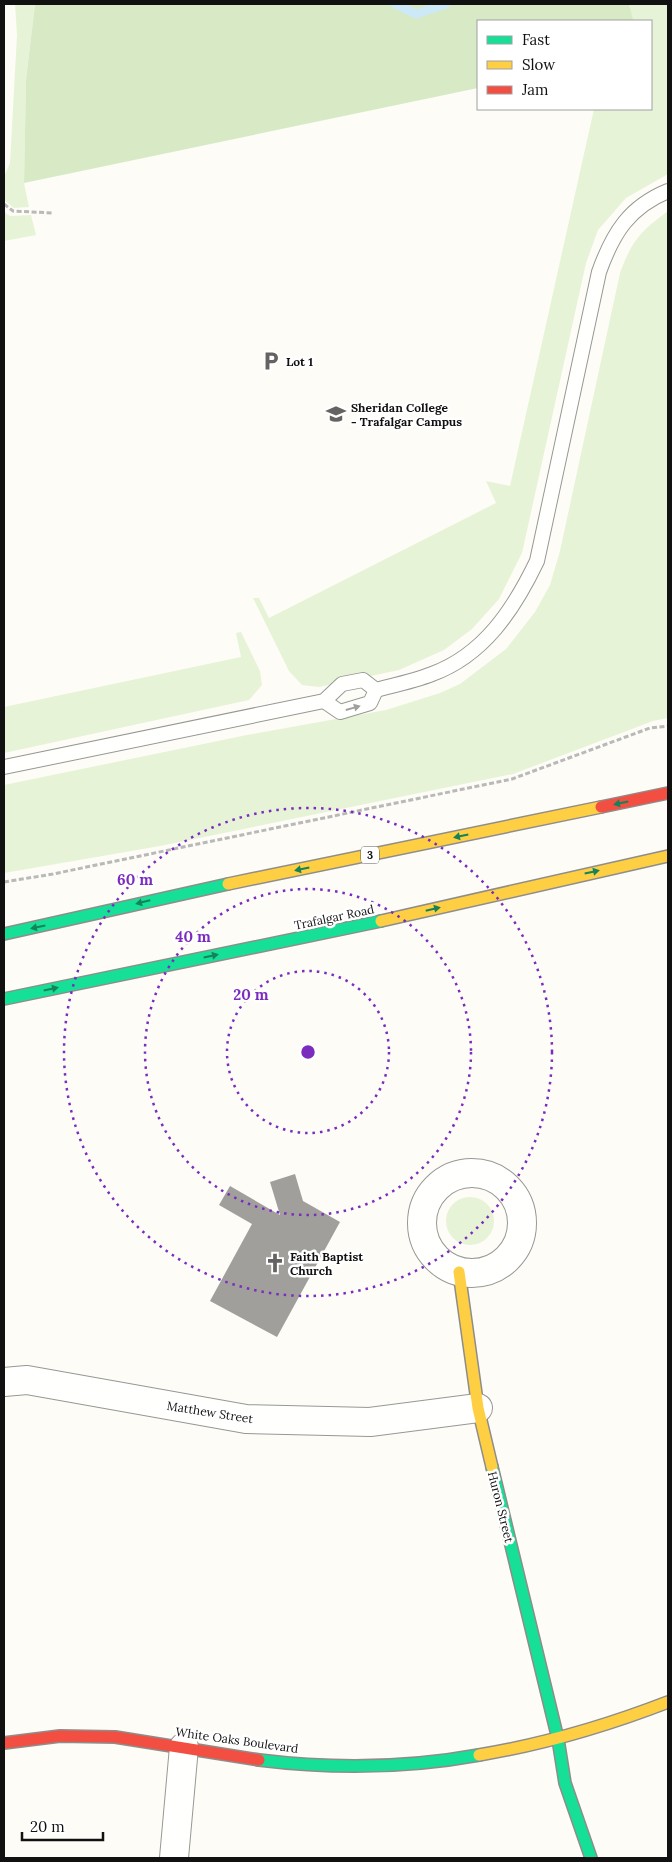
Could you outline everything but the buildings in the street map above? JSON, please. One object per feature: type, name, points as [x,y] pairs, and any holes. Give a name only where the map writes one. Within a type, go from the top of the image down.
[{"type":"main road","name":"3","points":[[4,934],[165,897],[668,793]]},
{"type":"main road","name":"Trafalgar Road","points":[[4,999],[386,920],[668,856]]},
{"type":"main road","name":"Huron Street","points":[[458,1272],[478,1408],[558,1738],[565,1783],[591,1858]]},
{"type":"main road","name":"White Oaks Boulevard","points":[[4,1742],[42,1736],[94,1736],[184,1747],[271,1761],[330,1766],[400,1765],[461,1758],[558,1738],[638,1716],[668,1702]]},
{"type":"street","name":"Matthew Street","points":[[4,1382],[27,1380],[246,1419],[370,1422],[478,1408]]},
{"type":"street","points":[[174,1858],[184,1747]]},
{"type":"lane","points":[[324,701],[340,712],[370,703],[376,690],[433,674],[454,663],[495,631],[524,588],[537,561],[599,272],[609,243],[629,216],[640,207],[668,191]]},
{"type":"lane","points":[[4,767],[324,701],[342,684],[363,680],[376,690]]},
{"type":"path","points":[[4,204],[13,211],[53,213]]},
{"type":"path","points":[[4,882],[53,874],[512,779],[650,728],[668,726]]},
{"type":"green space","points":[[15,4],[35,4],[26,80],[24,183],[29,207],[14,208],[4,200],[4,177],[10,163],[17,35]]},
{"type":"green space","points":[[35,4],[629,4],[633,20],[477,20],[477,88],[24,183],[26,80]]},
{"type":"green space","points":[[629,4],[668,4],[668,174],[626,198],[598,230],[586,263],[522,553],[499,599],[472,629],[444,650],[399,670],[319,687],[302,685],[289,671],[253,598],[259,598],[269,618],[496,503],[486,481],[510,486],[594,110],[652,110],[652,20],[632,20]]},
{"type":"green space","points":[[668,211],[668,718],[653,721],[513,774],[160,846],[4,873],[4,785],[247,735],[386,710],[440,693],[460,684],[506,649],[535,612],[550,585],[560,551],[620,273],[638,237]]},
{"type":"green space","points":[[4,212],[10,216],[31,215],[36,235],[4,241]]},
{"type":"green space","points":[[241,632],[260,671],[262,685],[249,700],[4,753],[4,707],[241,657],[236,633]]},
{"type":"green space","points":[[465,1197],[475,1197],[487,1204],[494,1216],[494,1226],[487,1238],[475,1245],[465,1245],[457,1241],[450,1234],[446,1226],[446,1216],[450,1208],[457,1201]]},
{"type":"waterway","points":[[395,4],[416,14],[446,4]]},
{"type":"traffic: fast","points":[[4,934],[228,884]]},
{"type":"traffic: fast","points":[[4,999],[381,921]]},
{"type":"traffic: fast","points":[[492,1467],[558,1739],[565,1783],[591,1858]]},
{"type":"traffic: fast","points":[[259,1760],[314,1765],[370,1766],[425,1763],[479,1755]]},
{"type":"traffic: slow","points":[[228,884],[601,807]]},
{"type":"traffic: slow","points":[[381,921],[668,856]]},
{"type":"traffic: slow","points":[[459,1272],[478,1408],[492,1467]]},
{"type":"traffic: slow","points":[[479,1755],[575,1733],[622,1719],[668,1702]]},
{"type":"traffic: jam","points":[[601,807],[668,793]]},
{"type":"traffic: jam","points":[[4,1743],[60,1736],[115,1737],[259,1760]]},
{"type":"place","name":"Lot 1","points":[[271,361]]},
{"type":"place","name":"Sheridan College - Trafalgar Campus","points":[[336,414]]},
{"type":"place","name":"Faith Baptist Church","points":[[275,1263]]}]
